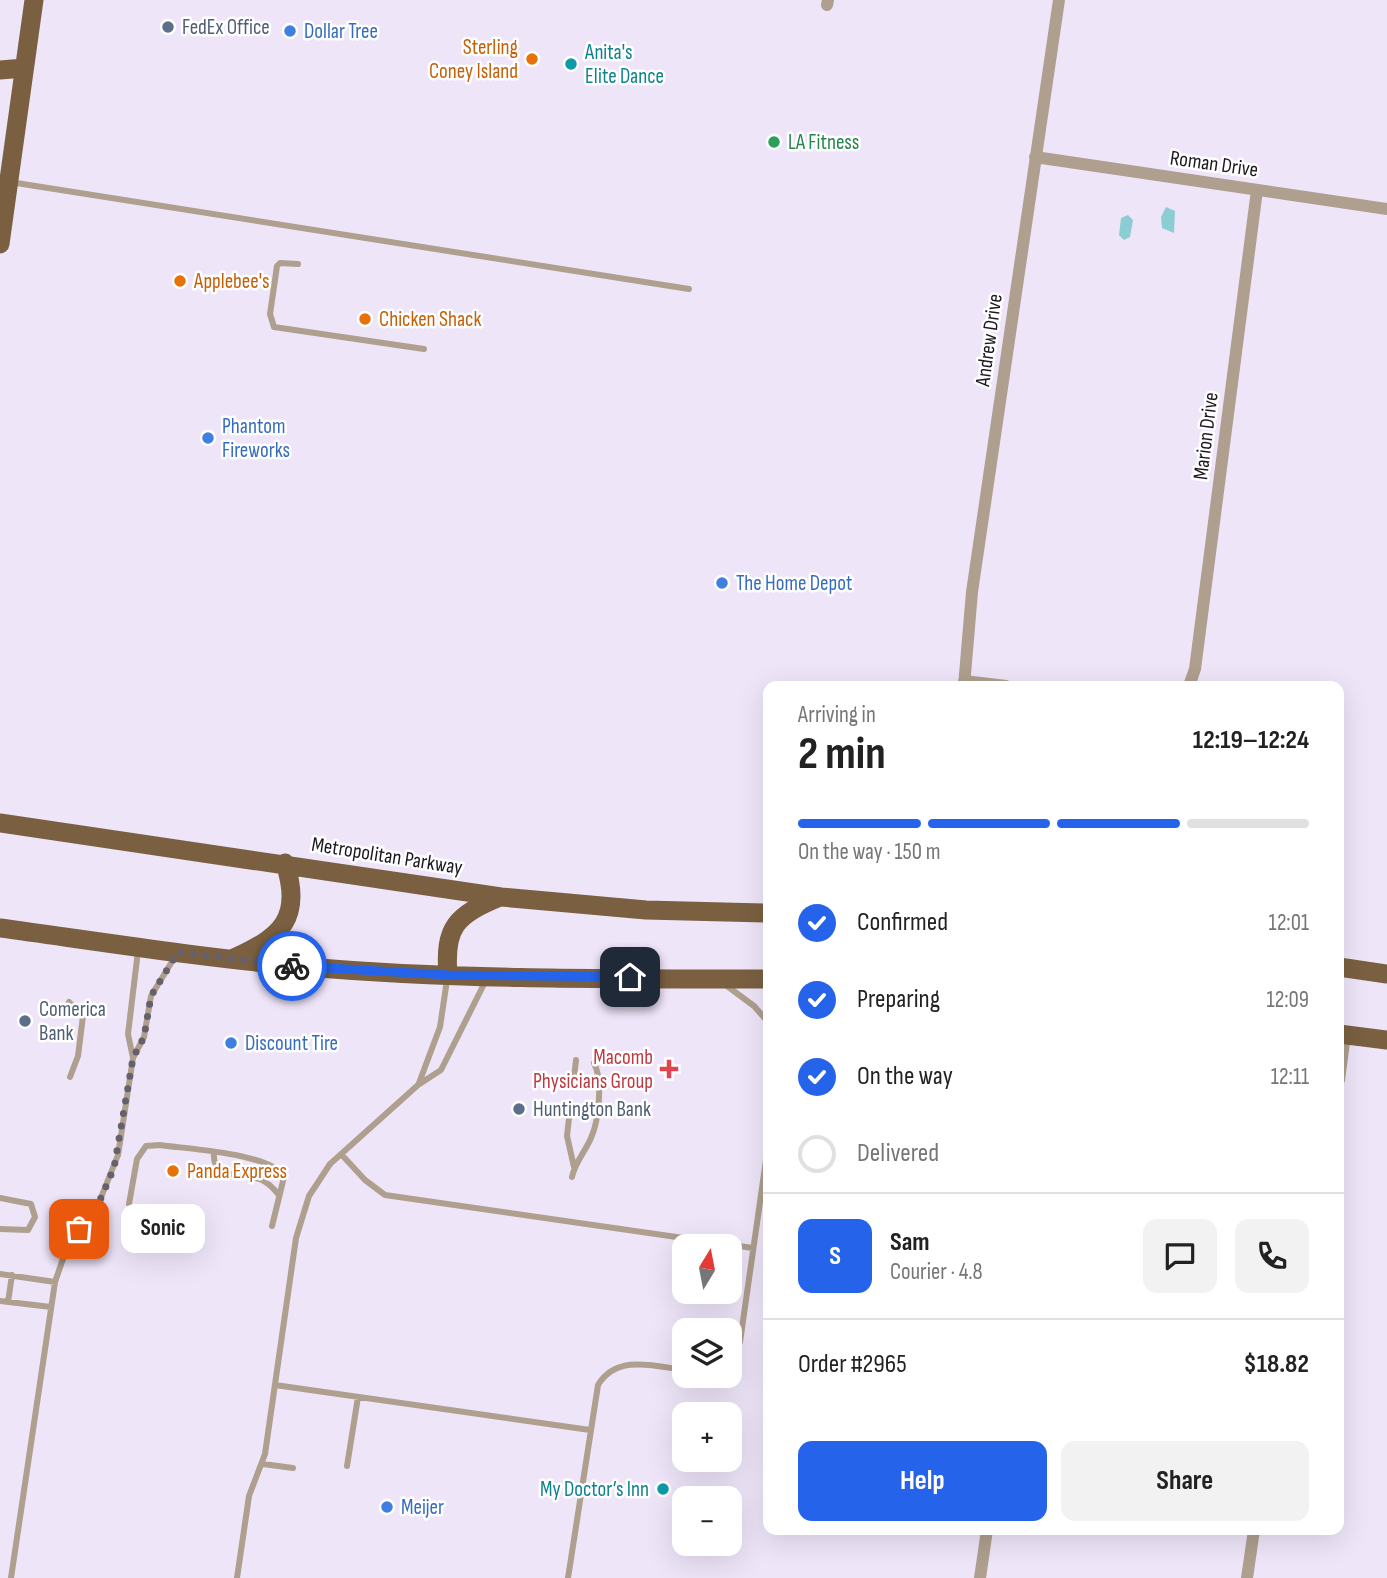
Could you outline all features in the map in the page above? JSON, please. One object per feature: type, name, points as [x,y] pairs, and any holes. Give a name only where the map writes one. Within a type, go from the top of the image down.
[{"type":"main road","points":[[0,244],[34,0]]},
{"type":"main road","points":[[0,70],[24,68]]},
{"type":"main road","name":"Metropolitan Parkway","points":[[0,823],[501,897],[646,910],[763,913]]},
{"type":"main road","points":[[231,959],[257,947],[286,923],[293,896],[285,863]]},
{"type":"main road","points":[[448,975],[446,946],[457,922],[468,912],[501,897]]},
{"type":"main road","points":[[0,928],[306,967],[448,975],[763,977]]},
{"type":"main road","points":[[1344,968],[1387,974]]},
{"type":"main road","points":[[1344,1034],[1387,1040]]},
{"type":"street","name":"Andrew Drive","points":[[964,681],[972,592],[1059,0]]},
{"type":"street","name":"Roman Drive","points":[[1035,157],[1387,209]]},
{"type":"street","name":"Marion Drive","points":[[1191,681],[1195,669],[1257,190]]},
{"type":"street","points":[[979,1578],[986,1535]]},
{"type":"street","points":[[1247,1578],[1253,1535]]},
{"type":"lane","points":[[9,181],[689,289]]},
{"type":"lane","points":[[298,264],[280,262],[277,266],[270,314],[274,327],[424,349]]},
{"type":"lane","points":[[133,1058],[128,1034],[139,946]]},
{"type":"lane","points":[[11,1578],[55,1282],[65,1252],[100,1200],[114,1168],[133,1058],[144,1037],[151,996],[178,952]]},
{"type":"lane","points":[[418,1085],[440,1027],[448,975]]},
{"type":"lane","points":[[237,1578],[248,1496],[263,1464],[298,1230],[313,1188],[341,1154],[418,1085],[441,1070],[475,997],[489,975]]},
{"type":"lane","points":[[713,978],[739,992],[763,1018]]},
{"type":"lane","points":[[69,1002],[83,1016],[78,1056],[70,1077]]},
{"type":"lane","points":[[573,1087],[576,1060]]},
{"type":"lane","points":[[572,1177],[574,1167],[592,1137],[600,1085],[594,1063]]},
{"type":"lane","points":[[570,1109],[567,1136],[574,1167]]},
{"type":"lane","points":[[129,1204],[137,1159],[146,1146],[214,1153],[257,1160],[279,1169],[284,1183],[272,1226]]},
{"type":"lane","points":[[214,1153],[215,1163],[222,1171],[264,1180],[279,1195]]},
{"type":"lane","points":[[341,1154],[365,1180],[385,1195],[753,1248]]},
{"type":"lane","points":[[742,1328],[763,1180]]},
{"type":"lane","points":[[0,1198],[31,1204],[35,1217],[28,1230],[0,1229]]},
{"type":"lane","points":[[0,1275],[55,1282]]},
{"type":"lane","points":[[8,1302],[12,1275]]},
{"type":"lane","points":[[0,1301],[51,1307]]},
{"type":"lane","points":[[568,1578],[598,1385],[614,1369],[631,1363],[672,1368]]},
{"type":"lane","points":[[275,1385],[590,1430]]},
{"type":"lane","points":[[347,1466],[358,1397]]},
{"type":"lane","points":[[263,1464],[293,1468]]},
{"type":"shaded area","points":[[1166,207],[1175,211],[1174,233],[1162,228],[1161,217]]},
{"type":"shaded area","points":[[1128,215],[1133,220],[1130,237],[1124,240],[1119,235],[1121,218]]},
{"type":"way so far","points":[[79,1229],[110,1181],[121,1142],[133,1058],[144,1037],[151,996],[178,952],[292,966]]},
{"type":"place","name":"FedEx Office","points":[[168,27]]},
{"type":"place","name":"Dollar Tree","points":[[290,31]]},
{"type":"place","name":"Sterling Coney Island","points":[[532,59]]},
{"type":"place","name":"Anita's Elite Dance","points":[[571,64]]},
{"type":"place","name":"LA Fitness","points":[[774,142]]},
{"type":"place","name":"Applebee's","points":[[180,281]]},
{"type":"place","name":"Chicken Shack","points":[[365,319]]},
{"type":"place","name":"Phantom Fireworks","points":[[208,438]]},
{"type":"place","name":"The Home Depot","points":[[722,583]]},
{"type":"place","name":"Comerica Bank","points":[[25,1021]]},
{"type":"place","name":"Discount Tire","points":[[231,1043]]},
{"type":"place","name":"Macomb Physicians Group","points":[[669,1069]]},
{"type":"place","name":"Huntington Bank","points":[[519,1109]]},
{"type":"place","name":"Panda Express","points":[[173,1171]]},
{"type":"place","name":"Sonic","points":[[79,1229]]},
{"type":"place","name":"My Doctor’s Inn","points":[[663,1489]]},
{"type":"place","name":"Meijer","points":[[387,1507]]},
{"type":"route","points":[[292,966],[448,975],[630,977]]}]
